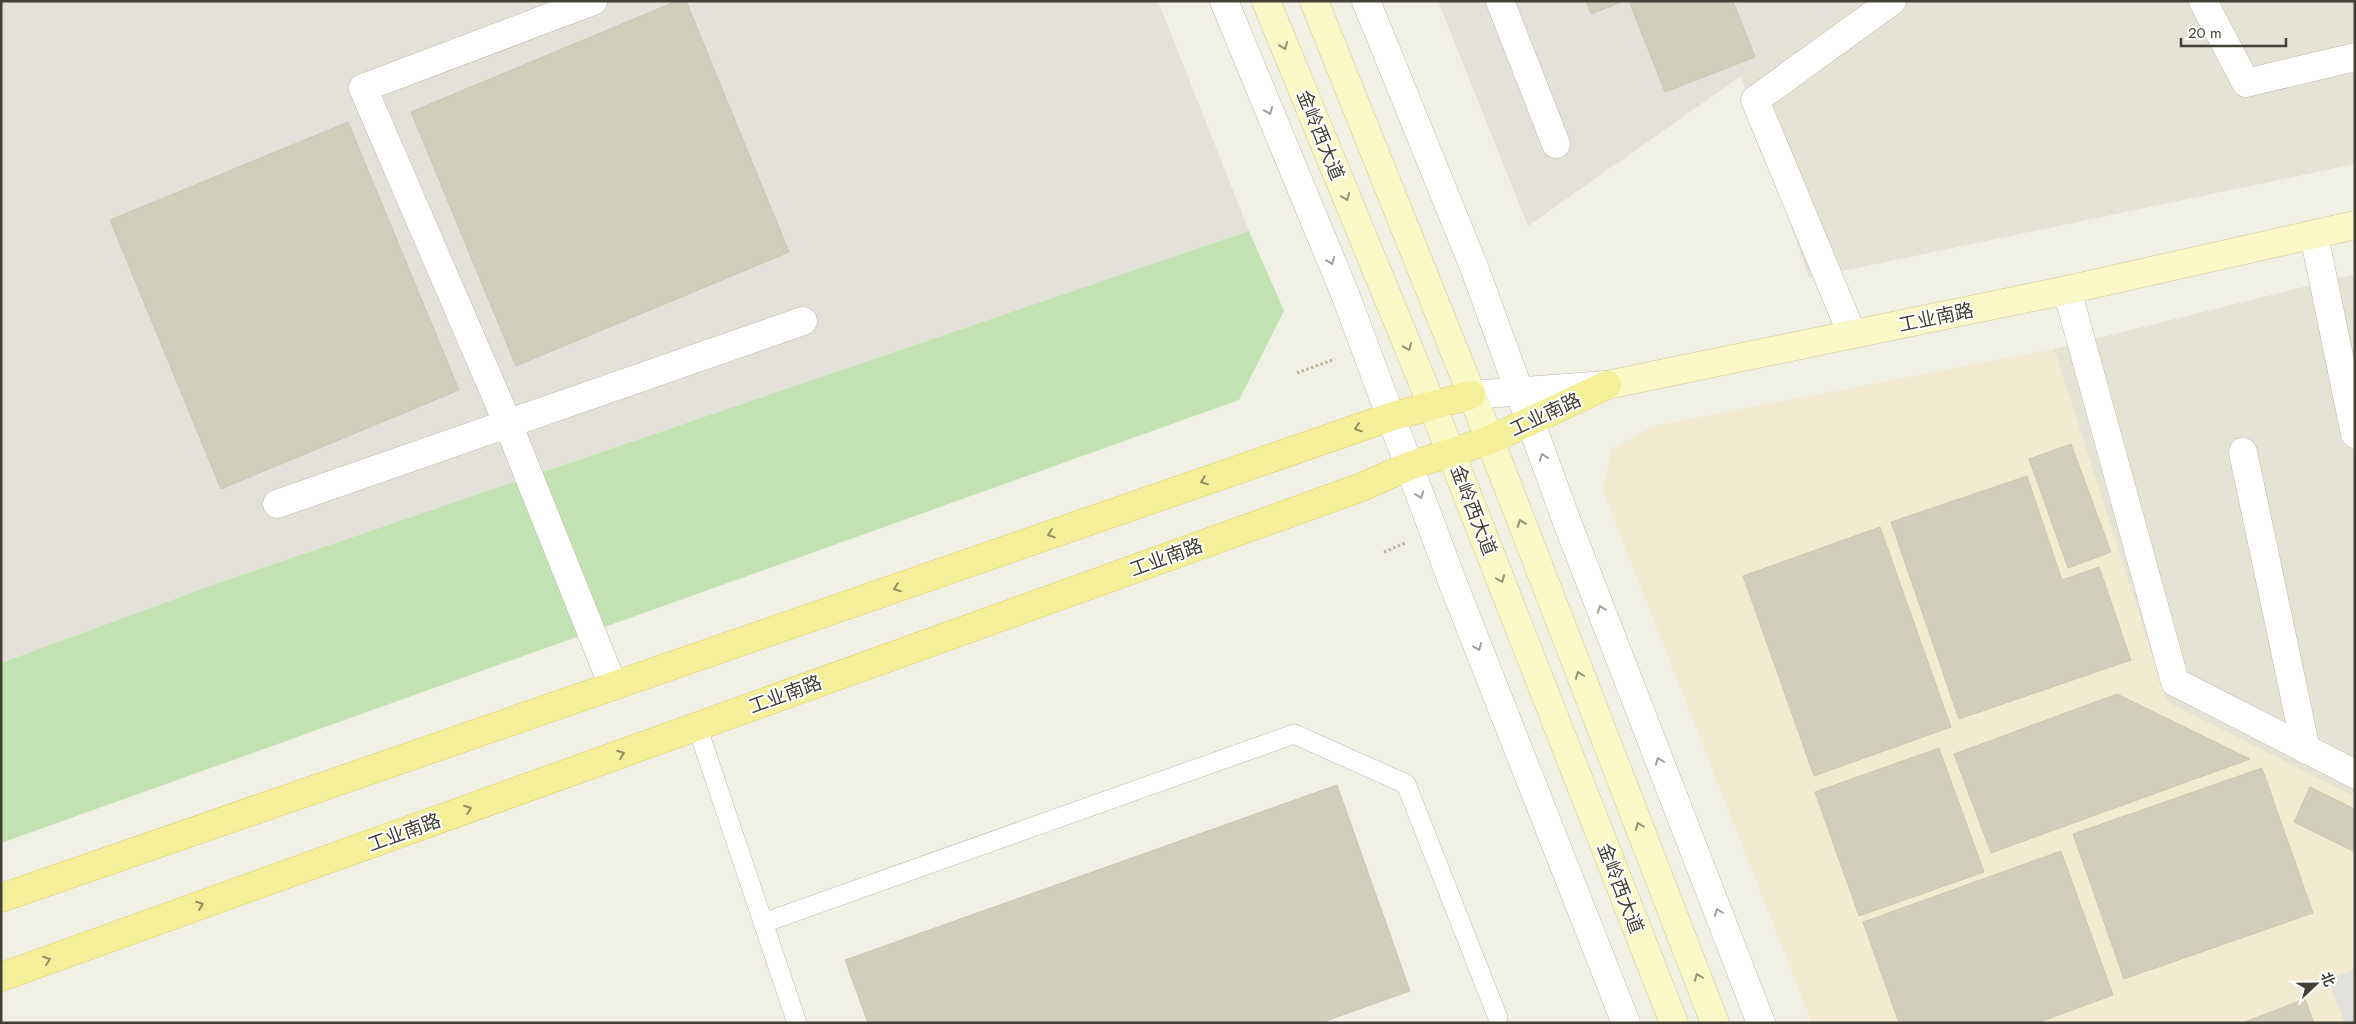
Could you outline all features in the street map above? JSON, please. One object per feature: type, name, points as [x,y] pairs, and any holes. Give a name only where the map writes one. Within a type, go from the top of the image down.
[{"type":"main road","name":"金岭西大道","points":[[1266,1],[1451,452],[1674,1023]]},
{"type":"main road","name":"金岭西大道","points":[[1314,1],[1472,394],[1715,1023]]},
{"type":"main road","name":"工业南路","points":[[1,977],[1362,487],[1409,466],[1490,440],[1607,385],[2067,290],[2355,225]]},
{"type":"main road","points":[[1,898],[1390,417],[1472,394]]},
{"type":"street","points":[[593,1],[363,88],[508,424],[613,686]]},
{"type":"street","points":[[1224,1],[1345,294],[1454,586],[1626,1023]]},
{"type":"street","points":[[1366,1],[1474,267],[1567,522],[1761,1023]]},
{"type":"street","points":[[1500,1],[1556,144]]},
{"type":"street","points":[[1852,334],[1755,100],[1892,1]]},
{"type":"street","points":[[2203,1],[2246,83],[2355,57]]},
{"type":"street","points":[[2314,235],[2355,434]]},
{"type":"street","points":[[2067,290],[2175,682],[2355,774]]},
{"type":"street","points":[[278,504],[803,321]]},
{"type":"street","points":[[1472,394],[1607,385]]},
{"type":"street","points":[[2243,452],[2306,750]]},
{"type":"lane","points":[[697,726],[797,1023]]},
{"type":"lane","points":[[763,923],[1294,734],[1406,784],[1494,1021]]},
{"type":"shaded area","points":[[1,1],[1158,1],[1249,231],[221,582],[1,663]]},
{"type":"shaded area","points":[[1438,1],[1851,1],[1528,226]]},
{"type":"shaded area","points":[[1851,1],[2355,1],[2355,164],[1809,278],[1741,76]]},
{"type":"shaded area","points":[[2355,274],[2355,797],[2167,702],[2054,349]]},
{"type":"shaded area","points":[[2054,349],[2167,702],[2355,797],[2355,1023],[1812,1023],[1603,491],[1611,450],[1653,426]]},
{"type":"shaded area","points":[[2355,969],[2355,1023],[2345,1023],[2328,980]]},
{"type":"green space","points":[[1249,231],[1284,311],[1239,400],[1,843],[1,663],[221,582]]},
{"type":"building","points":[[677,1],[686,1],[789,252],[516,366],[411,112]]},
{"type":"building","points":[[1586,1],[1624,1],[1591,14]]},
{"type":"building","points":[[1629,1],[1733,1],[1755,57],[1665,92]]},
{"type":"building","points":[[348,122],[459,390],[221,489],[110,220]]},
{"type":"building","points":[[2071,444],[2111,552],[2068,568],[2029,459]]},
{"type":"building","points":[[2027,476],[2062,580],[2099,567],[2131,660],[1959,719],[1891,522]]},
{"type":"building","points":[[1880,527],[1951,727],[1814,776],[1743,576]]},
{"type":"building","points":[[2117,694],[2250,759],[1991,853],[1954,754]]},
{"type":"building","points":[[1939,748],[1984,872],[1859,916],[1815,792]]},
{"type":"building","points":[[2262,768],[2313,913],[2124,979],[2073,834]]},
{"type":"building","points":[[1337,785],[1410,991],[1320,1023],[868,1023],[845,960]]},
{"type":"building","points":[[2310,787],[2355,809],[2355,852],[2294,822]]},
{"type":"building","points":[[2061,851],[2113,995],[2037,1023],[1899,1023],[1863,922]]},
{"type":"building","points":[[2305,999],[2314,1023],[2242,1023]]}]
